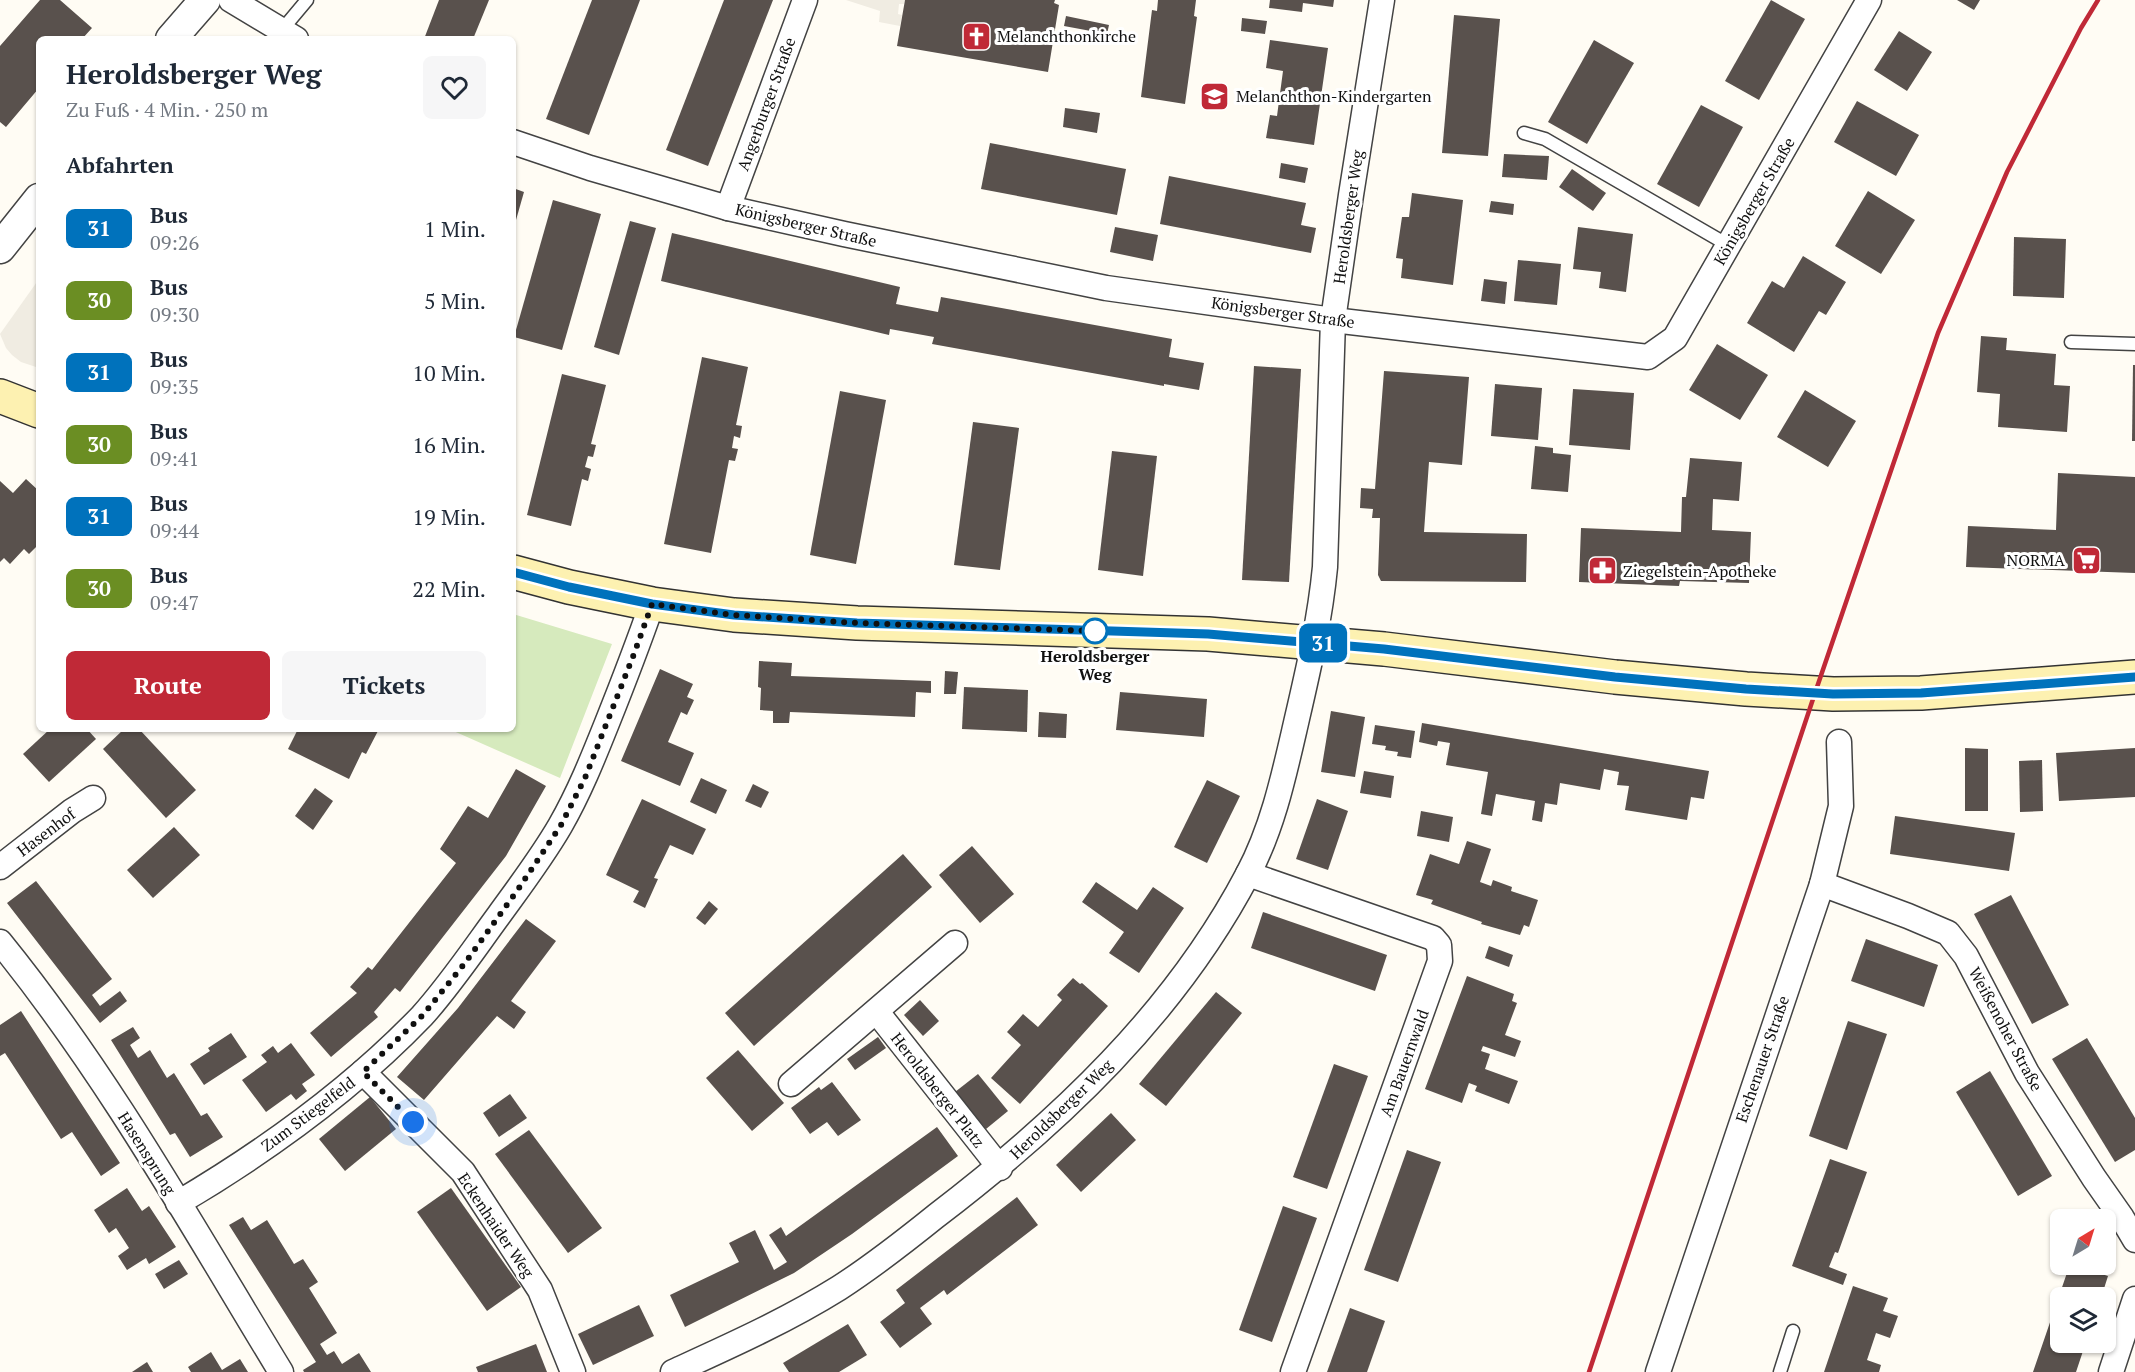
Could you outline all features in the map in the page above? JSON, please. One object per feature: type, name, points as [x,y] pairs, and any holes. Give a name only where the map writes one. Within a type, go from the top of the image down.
[{"type":"main road","points":[[0,396],[36,410]]},
{"type":"main road","points":[[516,573],[569,587],[652,604],[734,615],[857,623],[1208,634],[1314,642],[1615,677],[1746,689],[1833,694],[1927,693],[2135,677]]},
{"type":"street","points":[[174,36],[205,0]]},
{"type":"street","points":[[231,0],[289,35]]},
{"type":"street","name":"Angerburger Straße","points":[[728,208],[804,0]]},
{"type":"street","name":"Heroldsberger Weg","points":[[673,1372],[766,1330],[840,1287],[1000,1168],[1081,1094],[1154,1016],[1193,966],[1248,874],[1270,826],[1280,792],[1322,603],[1333,320],[1382,0]]},
{"type":"street","name":"Königsberger Straße","points":[[516,143],[590,168],[728,208],[1106,288],[1333,320],[1648,357],[1675,338],[1869,0]]},
{"type":"street","points":[[0,248],[36,202]]},
{"type":"street","name":"Zum Stiegelfeld","points":[[178,1203],[214,1182],[301,1122],[363,1072],[423,1015],[465,963],[561,825],[585,778],[652,604]]},
{"type":"street","name":"Eschenauer Straße","points":[[1658,1372],[1822,884],[1842,806],[1839,742]]},
{"type":"street","name":"Hasenhof","points":[[0,867],[72,811],[93,798]]},
{"type":"street","name":"Am Bauernwald","points":[[1248,874],[1433,938],[1439,945],[1440,961],[1293,1372]]},
{"type":"street","name":"Weißenoher Straße","points":[[1822,884],[1948,933],[1966,956],[2027,1073],[2135,1240]]},
{"type":"street","name":"Hasensprung","points":[[0,942],[28,976],[93,1066],[281,1372]]},
{"type":"street","points":[[791,1084],[955,944]]},
{"type":"street","name":"Heroldsberger Platz","points":[[877,1012],[1000,1168]]},
{"type":"street","name":"Eckenhaider Weg","points":[[363,1072],[463,1172],[540,1290],[573,1372]]},
{"type":"street","points":[[2111,1372],[2135,1299]]},
{"type":"lane","points":[[289,35],[307,0]]},
{"type":"lane","points":[[1524,133],[1545,139],[1728,245]]},
{"type":"lane","points":[[2071,342],[2135,344]]},
{"type":"lane","points":[[1780,1372],[1793,1331]]},
{"type":"green space","points":[[516,615],[612,644],[560,778],[456,732],[516,732]]},
{"type":"shaded area","points":[[846,0],[905,0],[904,4],[899,4],[898,14],[902,15],[900,26],[879,22],[880,11]]},
{"type":"shaded area","points":[[36,283],[36,367],[21,362],[12,355],[0,334]]},
{"type":"building","points":[[40,0],[60,0],[92,28],[85,36],[36,36],[36,92],[6,127],[0,122],[0,46]]},
{"type":"building","points":[[439,0],[489,0],[474,36],[425,36]]},
{"type":"building","points":[[592,0],[640,0],[589,135],[546,119]]},
{"type":"building","points":[[724,0],[773,0],[708,166],[666,150]]},
{"type":"building","name":"Melanchthonkirche","points":[[905,0],[1055,0],[1054,3],[1059,5],[1048,72],[897,46]]},
{"type":"building","points":[[1158,0],[1196,0],[1194,16],[1197,17],[1185,104],[1141,97],[1152,10],[1157,11]]},
{"type":"building","points":[[1270,0],[1334,0],[1333,7],[1303,3],[1302,12],[1269,8]]},
{"type":"building","points":[[1771,0],[1805,19],[1759,100],[1725,81]]},
{"type":"building","points":[[1957,0],[1980,0],[1974,10]]},
{"type":"building","points":[[1454,15],[1500,19],[1488,156],[1442,153]]},
{"type":"building","points":[[1066,16],[1109,25],[1107,34],[1064,26]]},
{"type":"building","points":[[1242,18],[1267,21],[1265,34],[1241,31]]},
{"type":"building","points":[[1899,31],[1932,52],[1907,91],[1874,70]]},
{"type":"building","points":[[1270,40],[1328,48],[1314,145],[1266,138],[1270,115],[1277,116],[1283,71],[1266,68]]},
{"type":"building","points":[[1594,40],[1634,63],[1587,144],[1548,122]]},
{"type":"building","points":[[1857,101],[1919,135],[1896,176],[1834,142]]},
{"type":"building","points":[[1701,105],[1743,127],[1699,207],[1657,184]]},
{"type":"building","points":[[1065,108],[1100,113],[1097,133],[1063,127]]},
{"type":"building","points":[[990,143],[1126,169],[1117,215],[981,189]]},
{"type":"building","points":[[1504,154],[1549,156],[1547,180],[1502,177]]},
{"type":"building","points":[[1281,163],[1308,168],[1305,183],[1279,178]]},
{"type":"building","points":[[1572,169],[1606,193],[1593,211],[1559,187]]},
{"type":"building","points":[[1169,176],[1306,203],[1301,225],[1316,228],[1311,253],[1160,224]]},
{"type":"building","points":[[516,189],[524,192],[516,220]]},
{"type":"building","points":[[1868,191],[1915,220],[1881,274],[1835,246]]},
{"type":"building","points":[[1412,193],[1463,200],[1453,285],[1401,278],[1403,259],[1396,258],[1402,217],[1409,217]]},
{"type":"building","points":[[553,200],[601,214],[562,350],[516,338],[516,330]]},
{"type":"building","points":[[1491,201],[1514,204],[1513,215],[1489,212]]},
{"type":"building","points":[[630,221],[656,228],[619,355],[594,347]]},
{"type":"building","points":[[1115,227],[1158,235],[1153,261],[1110,252]]},
{"type":"building","points":[[1578,227],[1633,234],[1626,292],[1599,288],[1601,272],[1573,269]]},
{"type":"building","points":[[672,233],[900,287],[896,304],[938,312],[941,297],[1172,339],[1169,357],[1204,363],[1199,390],[1164,384],[1164,386],[932,344],[934,337],[890,329],[889,335],[661,281]]},
{"type":"building","points":[[2014,237],[2066,239],[2064,298],[2013,296]]},
{"type":"building","points":[[1803,256],[1846,282],[1826,315],[1819,311],[1794,352],[1747,323],[1772,281],[1784,288]]},
{"type":"building","points":[[1518,260],[1561,264],[1557,305],[1514,301]]},
{"type":"building","points":[[1484,279],[1507,282],[1505,304],[1481,301]]},
{"type":"building","points":[[1981,336],[2007,338],[2006,350],[2056,354],[2054,385],[2070,386],[2067,432],[1998,427],[2000,394],[1977,392]]},
{"type":"building","points":[[1717,344],[1768,375],[1740,420],[1689,390]]},
{"type":"building","points":[[702,357],[748,367],[736,425],[742,426],[740,438],[734,436],[732,448],[738,449],[735,461],[729,460],[711,553],[664,544]]},
{"type":"building","points":[[2133,365],[2135,365],[2135,441],[2132,441]]},
{"type":"building","points":[[1254,366],[1301,369],[1289,582],[1242,580]]},
{"type":"building","points":[[1384,371],[1469,377],[1462,465],[1429,462],[1424,532],[1527,534],[1526,582],[1381,581],[1378,575],[1380,518],[1372,518],[1373,509],[1360,508],[1361,488],[1375,489]]},
{"type":"building","points":[[562,374],[606,385],[591,444],[596,445],[593,457],[588,456],[585,467],[591,469],[588,481],[582,479],[571,526],[527,515]]},
{"type":"building","points":[[1495,384],[1542,388],[1538,440],[1491,436]]},
{"type":"building","points":[[1573,389],[1634,393],[1630,450],[1569,445]]},
{"type":"building","points":[[1805,390],[1856,421],[1828,467],[1777,437]]},
{"type":"building","points":[[840,391],[886,400],[856,564],[810,555]]},
{"type":"building","points":[[973,422],[1019,428],[1000,570],[954,565]]},
{"type":"building","points":[[1535,446],[1553,448],[1553,453],[1571,455],[1568,492],[1531,489]]},
{"type":"building","points":[[1112,451],[1157,456],[1143,576],[1098,570]]},
{"type":"building","points":[[1690,458],[1742,462],[1739,501],[1713,499],[1712,530],[1751,532],[1749,583],[1680,581],[1679,586],[1579,582],[1581,528],[1681,532],[1682,497],[1686,497]]},
{"type":"building","points":[[2058,473],[2135,477],[2135,573],[1966,567],[1968,526],[2056,530]]},
{"type":"building","points":[[26,479],[36,488],[36,547],[29,554],[24,549],[10,564],[4,558],[0,562],[0,481],[13,493]]},
{"type":"building","points":[[759,661],[792,663],[791,676],[931,681],[931,693],[916,692],[915,717],[790,712],[789,723],[773,723],[773,711],[760,710]]},
{"type":"building","points":[[660,669],[693,684],[687,697],[694,700],[687,715],[681,712],[668,742],[694,753],[680,786],[621,761]]},
{"type":"building","points":[[945,671],[958,672],[956,694],[944,694]]},
{"type":"building","points":[[964,687],[1028,690],[1027,732],[962,729]]},
{"type":"building","points":[[1120,692],[1207,699],[1204,737],[1116,730]]},
{"type":"building","points":[[1331,711],[1365,717],[1355,777],[1321,772]]},
{"type":"building","points":[[1039,712],[1067,714],[1066,738],[1038,737]]},
{"type":"building","points":[[1422,723],[1709,771],[1704,799],[1691,797],[1687,820],[1625,810],[1629,786],[1617,785],[1619,772],[1604,769],[1600,790],[1560,783],[1557,805],[1545,803],[1542,822],[1532,820],[1535,801],[1496,794],[1492,816],[1481,814],[1488,772],[1446,765],[1450,743],[1438,741],[1437,746],[1419,742]]},
{"type":"building","points":[[1375,725],[1415,731],[1411,758],[1397,756],[1398,752],[1385,750],[1386,746],[1372,744]]},
{"type":"building","points":[[47,732],[90,732],[96,739],[49,782],[23,754]]},
{"type":"building","points":[[121,732],[142,732],[196,790],[166,818],[103,749]]},
{"type":"building","points":[[296,732],[377,732],[366,754],[362,752],[349,779],[288,749]]},
{"type":"building","points":[[1965,748],[1988,749],[1988,811],[1965,811]]},
{"type":"building","points":[[2135,748],[2135,797],[2059,801],[2056,753]]},
{"type":"building","points":[[2042,760],[2043,811],[2020,812],[2019,761]]},
{"type":"building","points":[[516,769],[546,786],[506,856],[400,992],[395,988],[374,1012],[378,1017],[331,1057],[310,1033],[357,993],[350,987],[368,967],[372,970],[456,863],[440,849],[468,806],[488,818]]},
{"type":"building","points":[[1364,771],[1394,776],[1391,798],[1360,793]]},
{"type":"building","points":[[701,778],[727,790],[716,814],[690,802]]},
{"type":"building","points":[[1207,780],[1240,796],[1207,863],[1174,847]]},
{"type":"building","points":[[753,784],[769,792],[761,808],[745,801]]},
{"type":"building","points":[[315,788],[333,801],[313,830],[295,816]]},
{"type":"building","points":[[642,799],[706,829],[693,855],[670,845],[654,878],[658,879],[645,908],[633,902],[639,891],[606,875]]},
{"type":"building","points":[[1317,799],[1348,811],[1328,870],[1296,859]]},
{"type":"building","points":[[1421,811],[1453,817],[1449,842],[1417,836]]},
{"type":"building","points":[[1895,816],[2015,833],[2009,871],[1890,854]]},
{"type":"building","points":[[174,827],[200,855],[153,898],[127,870]]},
{"type":"building","points":[[1467,841],[1491,849],[1480,882],[1491,886],[1493,880],[1512,887],[1511,891],[1538,900],[1529,927],[1524,925],[1520,935],[1481,924],[1482,922],[1431,904],[1433,900],[1416,895],[1430,854],[1459,864]]},
{"type":"building","points":[[972,846],[1014,894],[980,923],[939,875]]},
{"type":"building","points":[[903,854],[932,887],[754,1046],[725,1013]]},
{"type":"building","points":[[36,881],[112,979],[92,995],[100,1006],[120,991],[127,1001],[100,1023],[7,903]]},
{"type":"building","points":[[1096,882],[1137,910],[1153,887],[1184,908],[1139,973],[1109,953],[1124,932],[1082,902]]},
{"type":"building","points":[[2011,895],[2069,1005],[2032,1024],[1974,914]]},
{"type":"building","points":[[709,901],[718,909],[705,925],[696,918]]},
{"type":"building","points":[[1263,912],[1387,955],[1375,991],[1251,948]]},
{"type":"building","points":[[526,919],[556,941],[511,1001],[526,1012],[514,1029],[497,1016],[424,1100],[397,1077],[458,1008]]},
{"type":"building","points":[[1866,939],[1938,965],[1924,1007],[1851,981]]},
{"type":"building","points":[[1489,946],[1513,955],[1509,967],[1485,958]]},
{"type":"building","points":[[1467,976],[1514,994],[1512,1001],[1517,1003],[1505,1035],[1521,1041],[1515,1057],[1483,1046],[1481,1051],[1490,1054],[1485,1069],[1518,1081],[1509,1104],[1475,1091],[1477,1086],[1469,1083],[1462,1103],[1425,1089]]},
{"type":"building","points":[[1073,978],[1108,1006],[1020,1104],[991,1078],[1021,1045],[1007,1032],[1023,1014],[1038,1027],[1062,1000],[1057,995]]},
{"type":"building","points":[[1216,992],[1242,1013],[1166,1106],[1139,1084]]},
{"type":"building","points":[[920,1000],[939,1021],[923,1036],[904,1015]]},
{"type":"building","points":[[21,1011],[120,1163],[101,1176],[72,1132],[61,1139],[5,1053],[0,1056],[0,1025]]},
{"type":"building","points":[[1848,1021],[1887,1034],[1847,1150],[1809,1136]]},
{"type":"building","points":[[133,1027],[140,1038],[130,1045],[138,1058],[150,1050],[167,1078],[174,1073],[201,1116],[207,1113],[223,1137],[190,1157],[175,1133],[170,1135],[111,1040]]},
{"type":"building","points":[[231,1033],[247,1057],[204,1085],[190,1064],[210,1051],[208,1048]]},
{"type":"building","points":[[878,1037],[886,1048],[855,1070],[847,1059]]},
{"type":"building","points":[[2087,1038],[2135,1118],[2135,1150],[2115,1162],[2052,1059]]},
{"type":"building","points":[[291,1043],[315,1075],[302,1084],[307,1091],[296,1100],[291,1094],[266,1112],[242,1080],[267,1062],[261,1055],[273,1046],[278,1053]]},
{"type":"building","points":[[738,1050],[784,1103],[752,1131],[706,1078]]},
{"type":"building","points":[[1334,1064],[1368,1076],[1327,1189],[1293,1177]]},
{"type":"building","points":[[1990,1071],[2052,1176],[2018,1196],[1956,1092]]},
{"type":"building","points":[[978,1074],[1008,1111],[986,1129],[955,1092]]},
{"type":"building","points":[[832,1082],[861,1120],[838,1136],[827,1122],[810,1134],[791,1108],[819,1087],[821,1090]]},
{"type":"building","points":[[510,1094],[527,1118],[499,1137],[483,1113]]},
{"type":"building","points":[[370,1097],[396,1129],[345,1171],[319,1139]]},
{"type":"building","points":[[1111,1113],[1136,1140],[1081,1192],[1056,1165]]},
{"type":"building","points":[[937,1127],[958,1156],[852,1234],[794,1273],[685,1327],[670,1295],[739,1262],[729,1243],[755,1230],[774,1270],[787,1262],[769,1235],[781,1227],[786,1236]]},
{"type":"building","points":[[529,1130],[602,1228],[568,1253],[495,1154]]},
{"type":"building","points":[[1407,1150],[1441,1162],[1398,1282],[1364,1270]]},
{"type":"building","points":[[1830,1159],[1867,1172],[1838,1253],[1835,1252],[1829,1267],[1847,1274],[1843,1285],[1792,1266]]},
{"type":"building","points":[[127,1188],[142,1211],[149,1206],[176,1247],[149,1264],[146,1258],[127,1270],[118,1256],[129,1248],[116,1228],[109,1233],[94,1210]]},
{"type":"building","points":[[451,1188],[521,1287],[487,1311],[417,1212]]},
{"type":"building","points":[[1017,1197],[1038,1225],[947,1295],[944,1290],[920,1308],[932,1324],[900,1348],[880,1322],[905,1303],[896,1290]]},
{"type":"building","points":[[1283,1206],[1317,1218],[1272,1342],[1239,1330]]},
{"type":"building","points":[[243,1217],[251,1230],[267,1220],[294,1264],[303,1259],[318,1282],[309,1288],[337,1333],[320,1344],[327,1355],[334,1351],[342,1364],[359,1353],[371,1372],[304,1372],[303,1370],[316,1362],[229,1225]]},
{"type":"building","points":[[179,1260],[188,1274],[164,1289],[155,1274]]},
{"type":"building","points":[[2066,1275],[2108,1276],[2104,1287],[2062,1287]]},
{"type":"building","points":[[1853,1286],[1888,1298],[1883,1311],[1898,1316],[1890,1338],[1876,1333],[1867,1360],[1881,1365],[1879,1372],[1824,1372]]},
{"type":"building","points":[[639,1305],[654,1336],[593,1365],[578,1334]]},
{"type":"building","points":[[1350,1308],[1385,1321],[1367,1372],[1327,1372]]},
{"type":"building","points":[[2050,1322],[2050,1353],[2082,1353],[2076,1372],[2033,1372]]},
{"type":"building","points":[[848,1324],[867,1355],[839,1372],[789,1372],[783,1363]]},
{"type":"building","points":[[536,1344],[547,1372],[478,1372],[476,1367]]},
{"type":"building","points":[[211,1352],[222,1370],[240,1359],[248,1372],[191,1372],[188,1367]]},
{"type":"building","points":[[147,1362],[153,1372],[132,1372]]},
{"type":"railway","points":[[1589,1372],[1815,693],[1938,333],[2007,172],[2081,28],[2098,0]]},
{"type":"bus line","name":"31","points":[[516,573],[569,587],[652,604],[734,615],[857,623],[1208,634],[1384,649],[1615,677],[1746,689],[1833,694],[1921,693],[2135,677]]},
{"type":"place","name":"Melanchthonkirche","points":[[976,36]]},
{"type":"place","name":"Melanchthon-Kindergarten","points":[[1215,96]]},
{"type":"place","name":"NORMA","points":[[2086,560]]},
{"type":"place","name":"Ziegelstein-Apotheke","points":[[1602,571]]},
{"type":"place","name":"Heroldsberger Weg","points":[[1095,631]]},
{"type":"route","points":[[413,1122],[363,1072],[423,1015],[465,963],[561,825],[585,778],[652,604],[734,615],[857,623],[1095,631]]}]
